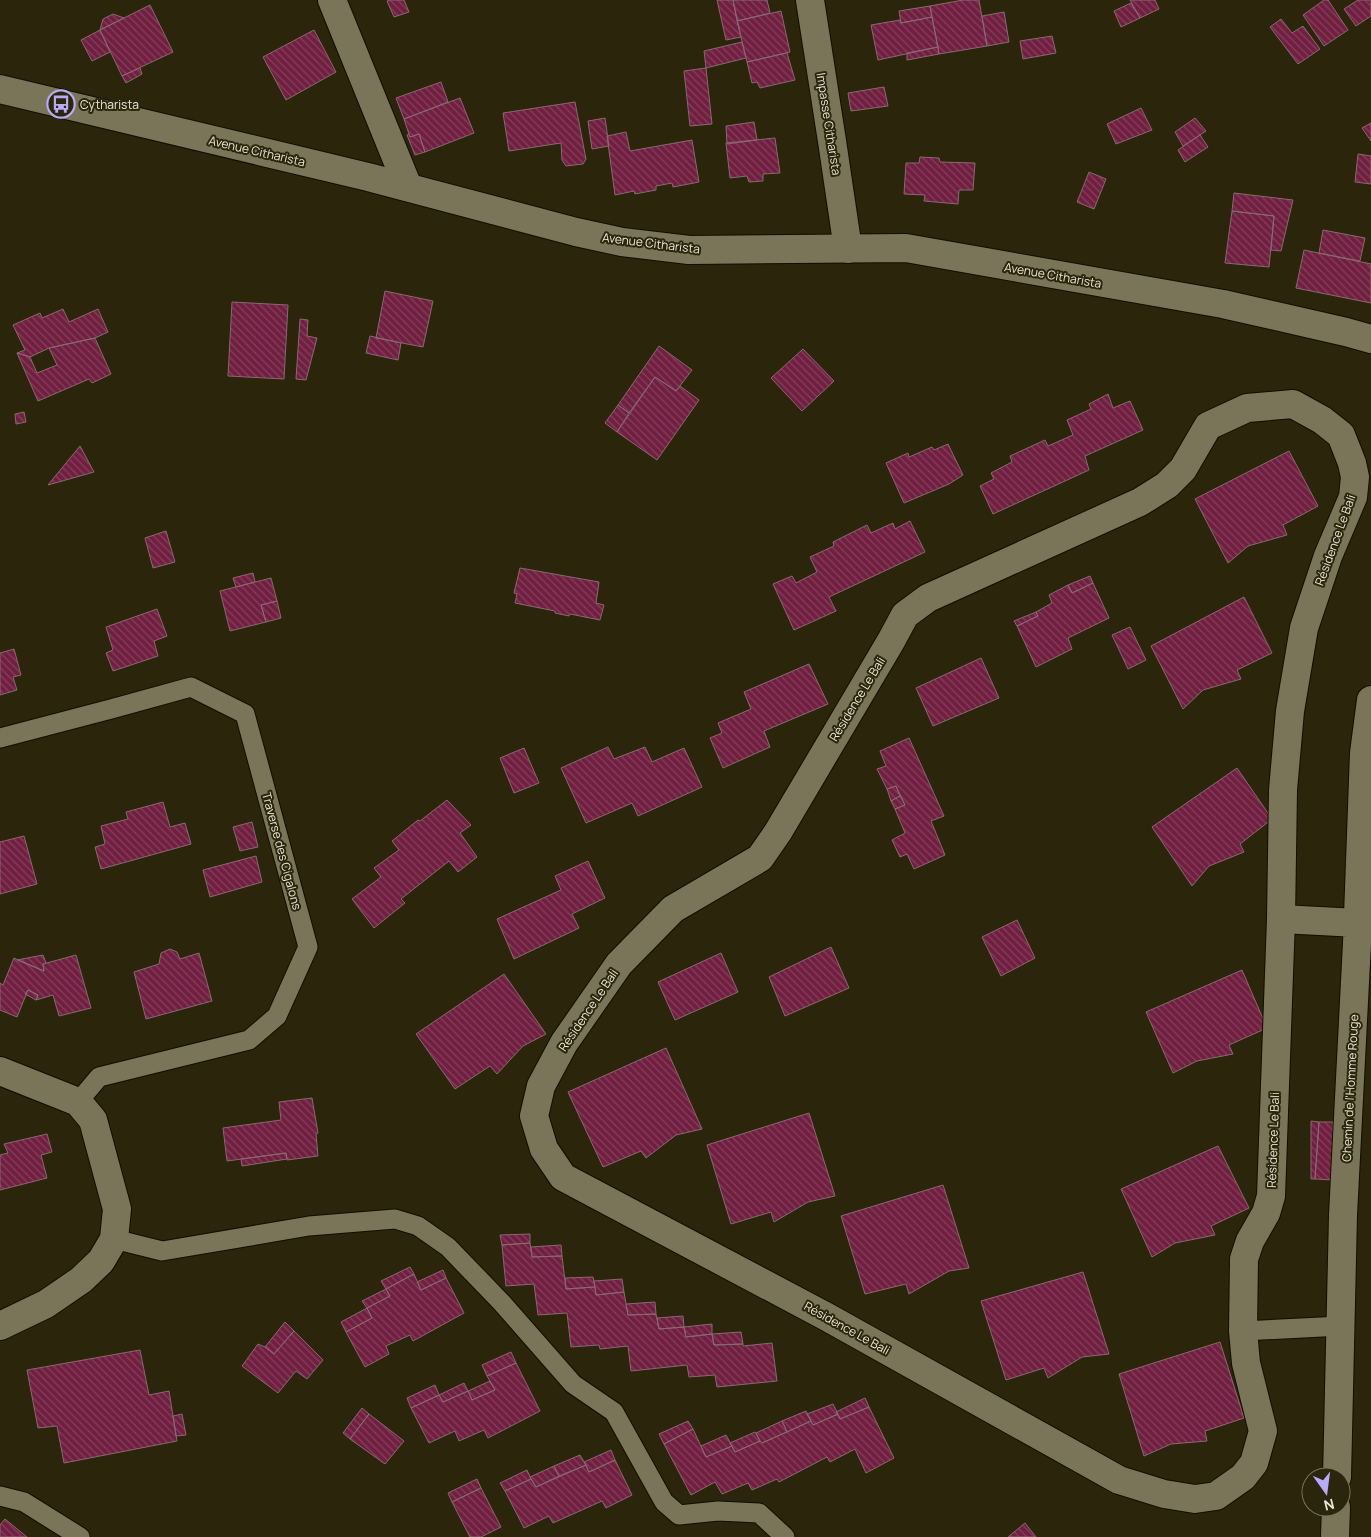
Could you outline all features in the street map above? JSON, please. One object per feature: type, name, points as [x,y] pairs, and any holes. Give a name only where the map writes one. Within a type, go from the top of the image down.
[{"type":"street","points":[[332,0],[408,187]]},
{"type":"street","name":"Impasse Citharista","points":[[810,0],[848,249]]},
{"type":"street","name":"Avenue Citharista","points":[[0,89],[408,187],[576,232],[622,242],[689,250],[906,248],[1223,304],[1371,339]]},
{"type":"street","name":"Résidence Le Bali","points":[[1293,404],[1322,420],[1341,435],[1352,463],[1355,477],[1354,497],[1328,556],[1304,628],[1293,693],[1282,790],[1282,919],[1271,1196],[1266,1213],[1250,1241],[1244,1259],[1243,1331],[1246,1363],[1263,1431],[1254,1463],[1243,1476],[1216,1496],[1195,1499],[1164,1494],[1119,1480],[827,1317],[563,1177],[544,1149],[534,1116],[541,1086],[564,1043],[619,964],[673,909],[760,858],[778,832],[892,641],[905,615],[928,598],[1140,502],[1168,485],[1183,469],[1208,426],[1247,408],[1293,404]]},
{"type":"street","name":"Chemin de l'Homme Rouge","points":[[1337,1467],[1343,1215],[1360,1093],[1364,754],[1371,700]]},
{"type":"street","points":[[1282,919],[1362,939]]},
{"type":"street","points":[[0,1070],[78,1102],[94,1120],[117,1209],[114,1239],[101,1261],[82,1280],[46,1304],[0,1326]]},
{"type":"street","points":[[1335,1537],[1336,1517]]},
{"type":"lane","name":"Traverse des Cigalons","points":[[0,738],[111,710],[191,687],[245,714],[308,947],[277,1016],[249,1040],[99,1077],[78,1102]]},
{"type":"lane","points":[[114,1239],[162,1251],[309,1226],[394,1219],[418,1226],[448,1246],[502,1303],[573,1384],[614,1412],[664,1502],[679,1514],[718,1511],[759,1513],[785,1537]]},
{"type":"lane","points":[[1243,1331],[1341,1326]]},
{"type":"lane","points":[[0,1496],[24,1502],[80,1537]]},
{"type":"building","points":[[404,0],[409,12],[394,17],[387,1]]},
{"type":"building","points":[[717,0],[733,0],[741,37],[726,40]]},
{"type":"building","points":[[733,0],[767,0],[770,13],[737,21]]},
{"type":"building","points":[[963,0],[979,0],[987,46],[939,54],[930,6]]},
{"type":"building","points":[[1130,0],[1155,0],[1159,9],[1140,18]]},
{"type":"building","points":[[1324,0],[1328,0],[1348,30],[1324,46],[1303,15]]},
{"type":"building","points":[[1358,0],[1371,0],[1371,16],[1356,26],[1344,9]]},
{"type":"building","points":[[1131,3],[1140,18],[1121,27],[1114,11]]},
{"type":"building","points":[[150,5],[173,52],[122,76],[100,30]]},
{"type":"building","points":[[930,6],[932,17],[901,23],[899,11]]},
{"type":"building","points":[[781,11],[790,52],[747,62],[737,21]]},
{"type":"building","points":[[1004,12],[1009,42],[987,46],[982,16]]},
{"type":"building","points":[[113,14],[124,18],[100,30],[103,19]]},
{"type":"building","points":[[932,17],[938,47],[878,60],[871,25],[900,20],[901,23]]},
{"type":"building","points":[[1281,19],[1292,33],[1303,26],[1320,49],[1298,64],[1270,27]]},
{"type":"building","points":[[100,30],[110,52],[92,61],[81,40]]},
{"type":"building","points":[[314,30],[336,72],[286,100],[263,57]]},
{"type":"building","points":[[1052,36],[1056,53],[1023,59],[1020,41]]},
{"type":"building","points":[[742,42],[746,58],[706,68],[704,51]]},
{"type":"building","points":[[938,47],[939,54],[907,60],[907,53]]},
{"type":"building","points":[[787,53],[795,80],[760,88],[757,82],[752,83],[747,62]]},
{"type":"building","points":[[140,68],[142,74],[126,83],[122,76]]},
{"type":"building","points":[[706,68],[712,124],[690,126],[684,71]]},
{"type":"building","points":[[441,82],[448,102],[404,119],[396,98]]},
{"type":"building","points":[[884,87],[888,106],[851,111],[848,93]]},
{"type":"building","points":[[460,98],[474,133],[425,152],[419,134],[410,137],[404,119]]},
{"type":"building","points":[[575,102],[586,159],[583,164],[566,166],[562,160],[561,143],[509,151],[503,113]]},
{"type":"building","points":[[1141,108],[1152,130],[1116,144],[1107,124]]},
{"type":"building","points":[[605,118],[609,146],[592,149],[588,121]]},
{"type":"building","points":[[1195,118],[1206,131],[1183,146],[1175,132]]},
{"type":"building","points":[[754,122],[757,140],[727,144],[726,126]]},
{"type":"building","points":[[1371,123],[1371,141],[1362,128]]},
{"type":"building","points":[[626,132],[630,151],[692,140],[699,182],[673,187],[672,183],[656,186],[656,190],[635,194],[634,191],[615,195],[607,136]]},
{"type":"building","points":[[409,134],[410,137],[419,134],[425,152],[415,155],[407,135]]},
{"type":"building","points":[[1200,135],[1208,147],[1185,162],[1178,150]]},
{"type":"building","points":[[775,138],[780,173],[763,174],[763,181],[749,182],[747,176],[730,178],[726,143]]},
{"type":"building","points":[[1358,154],[1371,156],[1371,184],[1355,182]]},
{"type":"building","points":[[920,157],[939,158],[940,162],[975,163],[973,190],[959,190],[958,204],[924,201],[925,195],[904,194],[906,163],[919,163]]},
{"type":"building","points":[[1089,172],[1106,179],[1094,209],[1077,202]]},
{"type":"building","points":[[1234,193],[1293,200],[1281,251],[1271,250],[1274,216],[1232,211]]},
{"type":"building","points":[[1232,211],[1274,216],[1269,267],[1225,263]]},
{"type":"building","points":[[1323,230],[1365,238],[1360,261],[1319,253]]},
{"type":"building","points":[[1304,250],[1371,264],[1371,303],[1296,288]]},
{"type":"building","points":[[385,291],[433,301],[423,347],[376,338]]},
{"type":"building","points":[[232,302],[288,305],[284,379],[228,376]]},
{"type":"building","points":[[63,309],[69,322],[98,309],[108,332],[95,338],[49,348],[30,357],[17,353],[25,350],[13,325],[40,313],[42,318]]},
{"type":"building","points":[[300,319],[308,320],[307,336],[317,338],[306,380],[296,379]]},
{"type":"building","points":[[370,336],[401,343],[398,360],[366,353]]},
{"type":"building","points":[[95,338],[111,374],[92,383],[89,379],[38,401],[17,353],[30,357],[37,373],[57,365],[49,348]]},
{"type":"building","points":[[659,346],[692,370],[676,391],[655,377],[629,413],[618,405]]},
{"type":"building","points":[[803,349],[834,381],[802,411],[771,378]]},
{"type":"building","points":[[655,377],[676,391],[680,386],[699,400],[657,460],[617,432]]},
{"type":"building","points":[[1108,394],[1113,408],[1130,401],[1143,430],[1085,456],[1089,470],[993,514],[980,486],[994,479],[991,473],[1012,462],[1010,456],[1045,440],[1048,446],[1073,435],[1067,420],[1091,409],[1089,404]]},
{"type":"building","points":[[618,405],[629,413],[617,432],[605,423]]},
{"type":"building","points":[[24,412],[26,422],[16,424],[15,414]]},
{"type":"building","points":[[948,444],[963,475],[949,484],[904,503],[886,463],[908,453],[909,457],[932,447],[934,450]]},
{"type":"building","points":[[80,446],[94,472],[48,485]]},
{"type":"building","points":[[1289,451],[1318,506],[1283,525],[1287,535],[1248,546],[1228,563],[1195,499]]},
{"type":"building","points":[[910,521],[925,552],[829,597],[836,611],[794,630],[773,584],[792,576],[796,583],[817,572],[810,557],[834,546],[833,542],[867,525],[871,533],[893,523],[895,529]]},
{"type":"building","points":[[166,531],[175,562],[153,568],[145,538]]},
{"type":"building","points":[[520,568],[599,582],[596,603],[604,605],[600,620],[570,614],[569,616],[555,613],[555,611],[515,603],[517,594],[514,593]]},
{"type":"building","points":[[253,573],[255,582],[236,587],[233,578]]},
{"type":"building","points":[[1090,576],[1093,583],[1072,593],[1068,585]]},
{"type":"building","points":[[271,578],[277,601],[261,605],[266,622],[230,631],[220,591]]},
{"type":"building","points":[[1093,583],[1109,618],[1068,638],[1072,649],[1036,667],[1017,626],[1038,616],[1036,612],[1052,603],[1049,595],[1068,585],[1072,593]]},
{"type":"building","points":[[1244,597],[1272,653],[1237,670],[1241,679],[1203,690],[1183,709],[1151,646]]},
{"type":"building","points":[[277,601],[281,618],[266,622],[261,605]]},
{"type":"building","points":[[157,609],[167,636],[154,641],[158,656],[113,671],[106,653],[113,650],[106,627]]},
{"type":"building","points":[[1036,612],[1038,616],[1017,626],[1014,621]]},
{"type":"building","points":[[1130,627],[1146,660],[1128,669],[1112,635]]},
{"type":"building","points":[[14,649],[21,675],[13,677],[17,690],[0,695],[0,653]]},
{"type":"building","points":[[981,658],[999,698],[933,726],[916,688]]},
{"type":"building","points":[[809,664],[828,704],[764,731],[770,747],[723,768],[710,738],[722,733],[718,723],[751,709],[744,692]]},
{"type":"building","points":[[909,738],[944,816],[931,821],[945,855],[914,869],[907,854],[900,857],[892,840],[905,833],[895,809],[905,805],[896,786],[887,789],[877,769],[886,766],[880,751]]},
{"type":"building","points":[[608,747],[614,759],[645,747],[652,762],[684,748],[702,787],[638,816],[632,803],[586,823],[561,768]]},
{"type":"building","points":[[524,748],[539,783],[514,793],[500,758]]},
{"type":"building","points":[[1237,768],[1272,819],[1240,844],[1244,852],[1209,866],[1192,886],[1152,827]]},
{"type":"building","points":[[896,786],[900,796],[891,801],[887,789]]},
{"type":"building","points":[[900,796],[905,805],[895,809],[891,801]]},
{"type":"building","points":[[447,800],[471,825],[460,833],[477,857],[458,872],[449,861],[401,899],[405,903],[374,928],[352,899],[381,877],[374,868],[399,850],[392,841]]},
{"type":"building","points":[[163,802],[170,827],[185,823],[191,844],[101,869],[95,847],[105,844],[101,826],[128,819],[126,812]]},
{"type":"building","points":[[252,822],[258,847],[240,851],[233,827]]},
{"type":"building","points":[[24,836],[37,884],[0,894],[0,842]]},
{"type":"building","points":[[256,856],[262,882],[210,897],[203,870]]},
{"type":"building","points":[[588,861],[605,898],[572,914],[579,928],[514,959],[497,919],[561,890],[555,876]]},
{"type":"building","points":[[1017,920],[1035,958],[1001,976],[982,937]]},
{"type":"building","points":[[831,947],[849,988],[785,1016],[769,977]]},
{"type":"building","points":[[170,949],[177,952],[180,959],[199,953],[212,1001],[146,1019],[134,972],[159,964],[161,953]]},
{"type":"building","points":[[721,953],[738,992],[675,1020],[658,982]]},
{"type":"building","points":[[43,955],[46,963],[43,964],[44,971],[17,960]]},
{"type":"building","points":[[76,955],[91,1008],[59,1016],[53,995],[36,1000],[38,995],[28,990],[17,1017],[0,1010],[0,983],[3,985],[14,958],[44,971],[43,964]]},
{"type":"building","points":[[1242,970],[1267,1028],[1229,1045],[1233,1054],[1197,1061],[1173,1073],[1146,1012]]},
{"type":"building","points":[[504,974],[546,1034],[523,1046],[497,1074],[490,1066],[455,1089],[416,1034]]},
{"type":"building","points":[[28,990],[38,995],[36,1000],[25,994]]},
{"type":"building","points":[[666,1048],[702,1129],[676,1135],[646,1158],[641,1151],[603,1167],[568,1092]]},
{"type":"building","points":[[312,1098],[318,1133],[316,1134],[318,1156],[287,1160],[286,1153],[227,1161],[223,1128],[281,1120],[279,1102]]},
{"type":"building","points":[[809,1113],[835,1196],[808,1202],[774,1222],[771,1212],[731,1224],[707,1145]]},
{"type":"building","points":[[1311,1121],[1319,1122],[1315,1179],[1311,1179]]},
{"type":"building","points":[[1319,1122],[1333,1122],[1333,1180],[1315,1179]]},
{"type":"building","points":[[47,1134],[52,1152],[41,1155],[47,1178],[0,1190],[0,1155],[8,1153],[4,1144]]},
{"type":"building","points":[[1218,1146],[1249,1208],[1211,1226],[1215,1235],[1175,1243],[1152,1257],[1121,1189]]},
{"type":"building","points":[[286,1153],[287,1159],[242,1166],[241,1159]]},
{"type":"building","points":[[943,1185],[969,1268],[949,1271],[909,1294],[906,1284],[865,1294],[841,1216]]},
{"type":"building","points":[[530,1234],[530,1243],[502,1245],[500,1235]]},
{"type":"building","points":[[530,1243],[532,1257],[562,1256],[566,1289],[595,1287],[596,1295],[624,1292],[628,1315],[656,1314],[659,1329],[684,1327],[686,1337],[712,1334],[714,1345],[743,1344],[743,1346],[772,1343],[777,1381],[717,1387],[715,1375],[689,1377],[687,1365],[631,1371],[628,1346],[600,1349],[599,1345],[571,1347],[567,1313],[538,1315],[534,1284],[506,1286],[502,1245]]},
{"type":"building","points":[[561,1245],[562,1256],[532,1257],[531,1247]]},
{"type":"building","points":[[410,1267],[414,1274],[386,1289],[381,1281]]},
{"type":"building","points":[[443,1270],[446,1278],[421,1290],[417,1282]]},
{"type":"building","points":[[1083,1272],[1109,1354],[1082,1357],[1048,1378],[1044,1368],[1006,1380],[981,1301]]},
{"type":"building","points":[[414,1274],[421,1290],[446,1278],[464,1313],[413,1341],[410,1335],[386,1346],[389,1354],[365,1367],[346,1332],[372,1318],[367,1308],[390,1296],[386,1289]]},
{"type":"building","points":[[593,1277],[595,1287],[566,1289],[565,1278]]},
{"type":"building","points":[[622,1279],[624,1292],[596,1295],[594,1281]]},
{"type":"building","points":[[386,1289],[390,1296],[367,1308],[362,1301]]},
{"type":"building","points":[[655,1302],[656,1314],[628,1315],[626,1304]]},
{"type":"building","points":[[367,1308],[372,1318],[346,1332],[341,1322]]},
{"type":"building","points":[[683,1316],[684,1327],[659,1329],[657,1318]]},
{"type":"building","points":[[285,1322],[294,1331],[274,1354],[265,1347]]},
{"type":"building","points":[[712,1324],[712,1334],[686,1337],[684,1327]]},
{"type":"building","points":[[294,1331],[323,1360],[307,1379],[296,1371],[278,1393],[242,1366],[258,1344],[274,1354]]},
{"type":"building","points":[[741,1332],[743,1344],[714,1345],[712,1334]]},
{"type":"building","points":[[1220,1342],[1244,1418],[1205,1431],[1207,1441],[1171,1444],[1144,1456],[1119,1374]]},
{"type":"building","points":[[140,1350],[149,1395],[169,1391],[177,1441],[64,1463],[57,1426],[38,1428],[27,1370]]},
{"type":"building","points":[[511,1352],[516,1363],[487,1376],[482,1365]]},
{"type":"building","points":[[516,1363],[540,1411],[488,1438],[484,1430],[459,1441],[455,1431],[429,1443],[411,1408],[439,1395],[443,1402],[468,1391],[472,1400],[495,1390],[487,1376]]},
{"type":"building","points":[[490,1381],[495,1390],[472,1400],[468,1391]]},
{"type":"building","points":[[464,1383],[468,1391],[443,1402],[439,1395]]},
{"type":"building","points":[[435,1385],[439,1395],[411,1408],[407,1398]]},
{"type":"building","points":[[865,1398],[869,1407],[840,1419],[836,1412]]},
{"type":"building","points":[[833,1404],[838,1414],[813,1425],[807,1414]]},
{"type":"building","points":[[869,1407],[894,1458],[866,1473],[855,1449],[830,1462],[827,1457],[779,1482],[777,1479],[752,1490],[748,1483],[722,1494],[715,1482],[691,1495],[664,1444],[693,1429],[706,1457],[732,1446],[735,1452],[760,1441],[762,1443],[811,1421],[813,1425],[838,1414],[840,1419]]},
{"type":"building","points":[[362,1408],[369,1414],[350,1439],[343,1433]]},
{"type":"building","points":[[806,1411],[811,1421],[787,1432],[782,1421]]},
{"type":"building","points":[[182,1414],[186,1435],[176,1436],[173,1416]]},
{"type":"building","points":[[369,1414],[404,1441],[385,1464],[350,1439]]},
{"type":"building","points":[[688,1421],[693,1429],[664,1444],[659,1434]]},
{"type":"building","points":[[782,1421],[787,1432],[762,1443],[760,1441],[756,1433]]},
{"type":"building","points":[[755,1432],[760,1441],[735,1452],[730,1443]]},
{"type":"building","points":[[726,1435],[732,1446],[706,1457],[701,1446]]},
{"type":"building","points":[[611,1450],[615,1460],[589,1472],[584,1462]]},
{"type":"building","points":[[580,1455],[586,1465],[559,1476],[554,1466]]},
{"type":"building","points":[[615,1460],[632,1495],[606,1508],[602,1501],[553,1523],[549,1516],[524,1528],[505,1491],[531,1479],[536,1487],[586,1465],[589,1472]]},
{"type":"building","points":[[554,1466],[559,1476],[536,1487],[530,1477]]},
{"type":"building","points":[[527,1470],[531,1479],[505,1491],[500,1483]]},
{"type":"building","points":[[477,1479],[481,1488],[452,1502],[448,1493]]},
{"type":"building","points":[[481,1488],[501,1527],[481,1537],[470,1537],[452,1502]]},
{"type":"building","points":[[5,1519],[27,1537],[0,1537],[0,1525]]},
{"type":"building","points":[[1025,1523],[1036,1537],[1008,1537]]},
{"type":"place","name":"Cytharista","points":[[61,104]]}]
